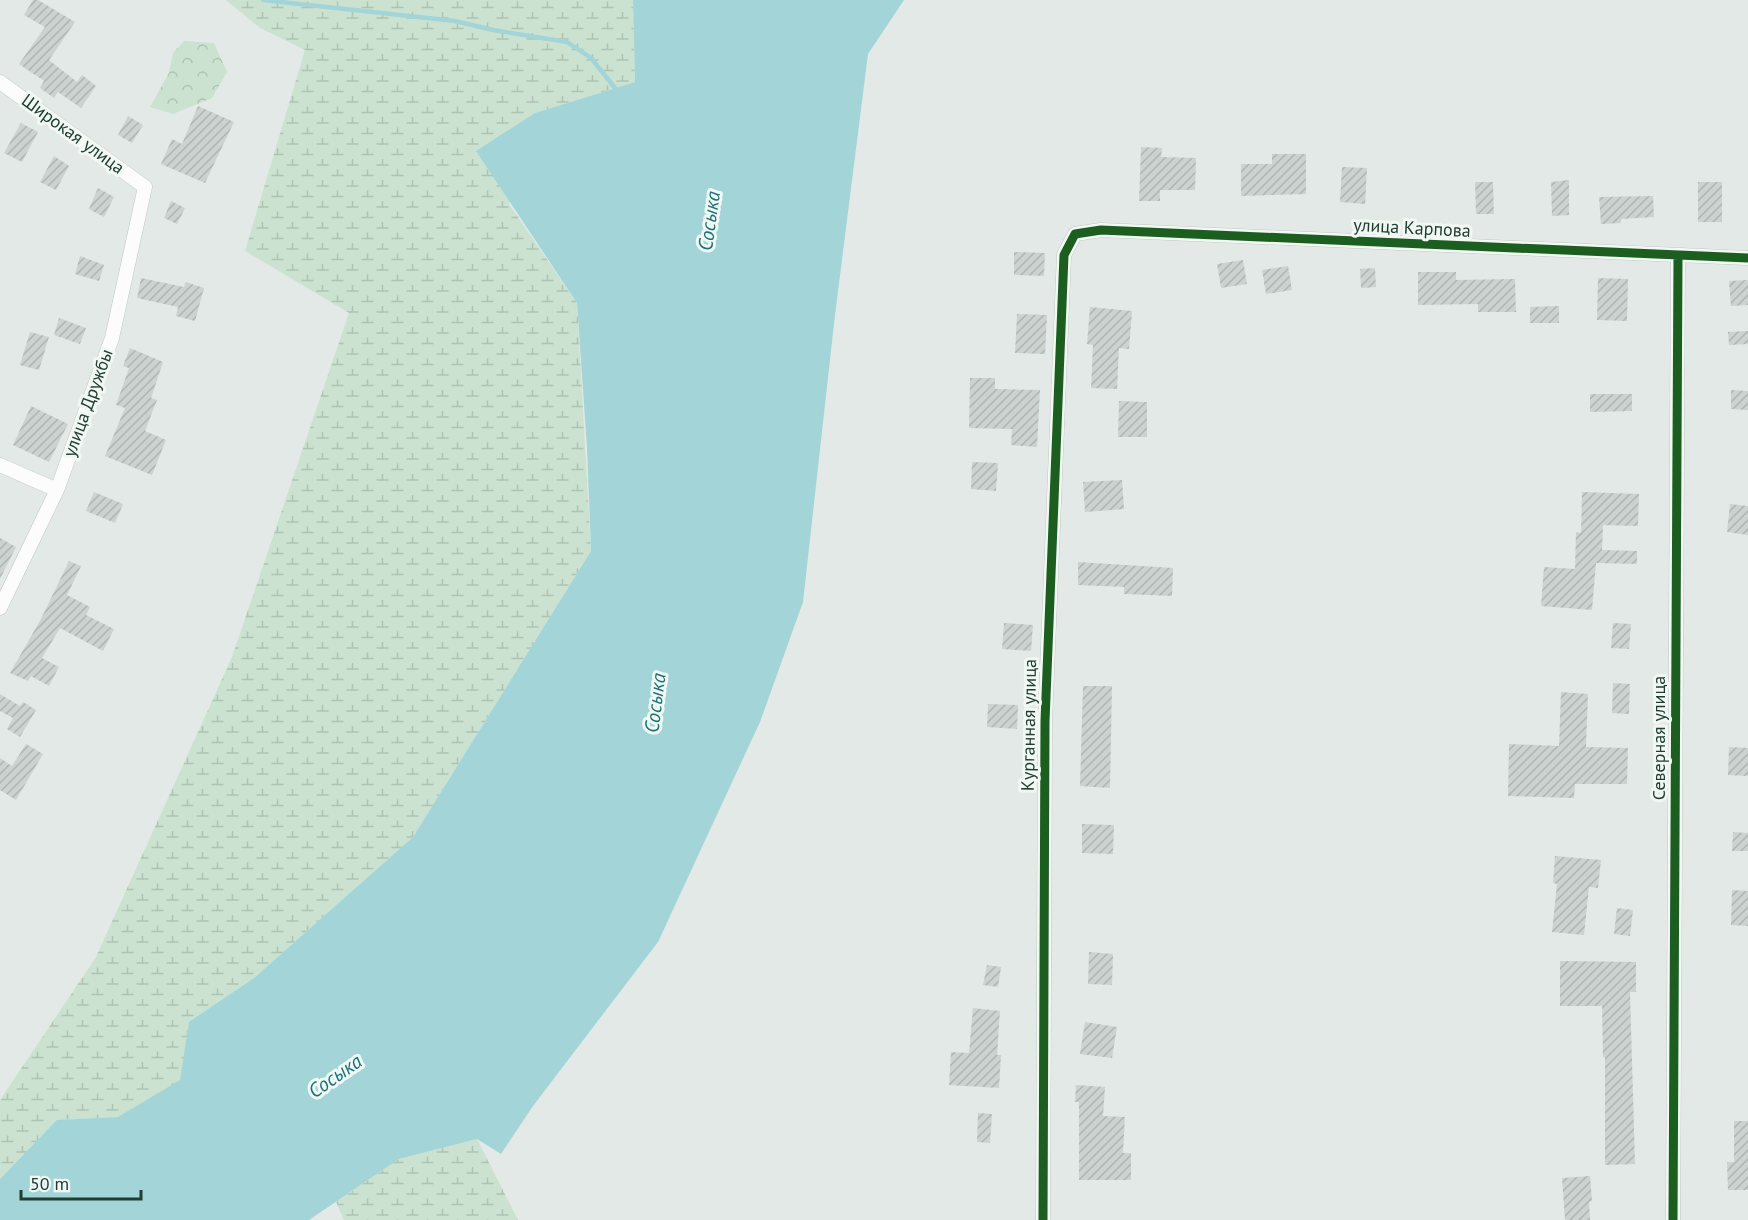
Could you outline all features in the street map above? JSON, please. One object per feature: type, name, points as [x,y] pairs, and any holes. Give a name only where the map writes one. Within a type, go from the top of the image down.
[{"type":"street","name":"Широкая улица","points":[[0,82],[146,187]]},
{"type":"street","name":"улица Дружбы","points":[[0,608],[57,490],[112,338],[146,187]]},
{"type":"street","name":"улица Карпова","points":[[1075,234],[1101,230],[1748,258]]},
{"type":"street","name":"Курганная улица","points":[[1043,1220],[1045,721],[1064,255],[1075,234]]},
{"type":"street","name":"Северная улица","points":[[1673,1220],[1678,256]]},
{"type":"street","points":[[0,465],[57,490]]},
{"type":"green space","points":[[226,0],[633,0],[635,82],[535,113],[509,204],[577,303],[591,551],[413,837],[254,978],[189,1023],[181,1080],[120,1117],[58,1120],[0,1179],[0,1100],[96,957],[232,657],[349,313],[245,251],[305,50],[260,28]]},
{"type":"green space","points":[[184,41],[214,43],[227,72],[212,98],[173,114],[150,107],[169,73],[173,53]]},
{"type":"green space","points":[[477,1139],[518,1220],[344,1220],[336,1202],[399,1159]]},
{"type":"water","name":"Сосыка","points":[[633,0],[904,0],[868,54],[835,315],[803,602],[760,722],[658,942],[533,1106],[501,1154],[477,1139],[399,1159],[309,1220],[0,1220],[0,1179],[57,1120],[118,1117],[180,1080],[189,1022],[254,978],[413,837],[591,551],[587,448],[577,303],[476,151],[535,113],[635,82]]},
{"type":"building","points":[[33,0],[38,0],[75,22],[49,60],[77,82],[82,75],[96,86],[81,108],[58,92],[54,98],[40,88],[44,81],[19,64],[45,27],[24,15]]},
{"type":"building","points":[[198,106],[234,122],[205,183],[161,164],[172,139],[182,144]]},
{"type":"building","points":[[128,116],[143,125],[132,143],[118,135]]},
{"type":"building","points":[[21,123],[38,132],[22,162],[4,153]]},
{"type":"building","points":[[1141,147],[1162,148],[1161,157],[1196,158],[1195,190],[1160,190],[1160,201],[1139,201]]},
{"type":"building","points":[[1272,154],[1306,154],[1306,194],[1241,196],[1241,164],[1272,164]]},
{"type":"building","points":[[54,156],[69,166],[56,190],[40,182]]},
{"type":"building","points":[[1342,167],[1367,168],[1365,204],[1340,202]]},
{"type":"building","points":[[1569,180],[1569,215],[1552,216],[1551,182]]},
{"type":"building","points":[[1475,182],[1493,182],[1494,214],[1476,214]]},
{"type":"building","points":[[1698,182],[1722,182],[1722,222],[1698,222]]},
{"type":"building","points":[[98,188],[114,197],[104,217],[89,209]]},
{"type":"building","points":[[1653,196],[1654,217],[1621,219],[1621,223],[1601,224],[1599,197]]},
{"type":"building","points":[[171,201],[185,208],[177,224],[164,218]]},
{"type":"building","points":[[1014,252],[1045,253],[1044,276],[1014,275]]},
{"type":"building","points":[[80,256],[104,265],[99,281],[75,274]]},
{"type":"building","points":[[1243,260],[1247,284],[1221,288],[1217,264]]},
{"type":"building","points":[[1288,266],[1292,290],[1266,294],[1262,270]]},
{"type":"building","points":[[1375,268],[1376,287],[1361,288],[1360,269]]},
{"type":"building","points":[[1418,272],[1456,272],[1456,280],[1515,279],[1516,312],[1478,312],[1478,304],[1418,305]]},
{"type":"building","points":[[141,278],[184,287],[186,282],[204,288],[195,321],[176,316],[178,307],[137,298]]},
{"type":"building","points":[[1598,278],[1628,279],[1627,321],[1597,320]]},
{"type":"building","points":[[1748,280],[1748,305],[1731,306],[1729,281]]},
{"type":"building","points":[[1559,306],[1559,323],[1530,323],[1530,307]]},
{"type":"building","points":[[1090,307],[1132,311],[1129,349],[1119,348],[1117,389],[1091,388],[1093,345],[1087,344]]},
{"type":"building","points":[[1017,314],[1047,315],[1045,354],[1015,353]]},
{"type":"building","points":[[59,318],[86,328],[80,344],[54,335]]},
{"type":"building","points":[[1748,331],[1748,344],[1729,345],[1728,332]]},
{"type":"building","points":[[30,332],[49,337],[39,370],[20,365]]},
{"type":"building","points":[[130,348],[163,362],[151,398],[157,400],[145,431],[166,440],[152,475],[105,456],[125,408],[116,405],[129,368],[123,366]]},
{"type":"building","points":[[970,378],[995,378],[995,389],[1040,390],[1037,447],[1011,445],[1012,429],[969,428]]},
{"type":"building","points":[[1731,390],[1748,391],[1748,410],[1731,409]]},
{"type":"building","points":[[1590,394],[1632,394],[1632,411],[1590,412]]},
{"type":"building","points":[[1119,401],[1147,402],[1147,437],[1118,437]]},
{"type":"building","points":[[31,406],[68,424],[49,462],[13,445]]},
{"type":"building","points":[[972,462],[998,463],[996,491],[971,489]]},
{"type":"building","points":[[1122,480],[1124,509],[1085,512],[1083,482]]},
{"type":"building","points":[[94,492],[123,504],[115,523],[86,511]]},
{"type":"building","points":[[1582,492],[1639,494],[1638,526],[1603,525],[1602,550],[1637,551],[1637,564],[1596,563],[1592,610],[1541,606],[1544,567],[1575,569],[1576,532],[1581,533]]},
{"type":"building","points":[[1730,504],[1748,506],[1748,535],[1727,532]]},
{"type":"building","points":[[0,538],[16,547],[0,579]]},
{"type":"building","points":[[69,561],[81,566],[67,595],[90,607],[86,615],[114,629],[103,651],[60,628],[42,658],[59,667],[49,686],[31,676],[28,681],[10,673],[41,619]]},
{"type":"building","points":[[1078,562],[1173,568],[1172,596],[1124,594],[1124,587],[1078,585]]},
{"type":"building","points":[[1004,623],[1033,625],[1031,651],[1002,649]]},
{"type":"building","points":[[1613,623],[1631,624],[1629,649],[1611,648]]},
{"type":"building","points":[[1613,683],[1630,684],[1629,714],[1612,713]]},
{"type":"building","points":[[1083,686],[1112,686],[1110,788],[1080,786]]},
{"type":"building","points":[[1561,692],[1588,694],[1586,747],[1628,748],[1627,784],[1575,784],[1574,798],[1508,796],[1509,744],[1559,746]]},
{"type":"building","points":[[0,694],[20,706],[23,702],[36,710],[20,737],[7,729],[13,718],[0,711]]},
{"type":"building","points":[[988,704],[1018,705],[1017,729],[987,727]]},
{"type":"building","points":[[26,744],[43,754],[16,800],[0,790],[0,758],[12,766]]},
{"type":"building","points":[[1729,747],[1748,748],[1748,776],[1728,775]]},
{"type":"building","points":[[1082,824],[1114,825],[1113,854],[1082,853]]},
{"type":"building","points":[[1733,832],[1748,833],[1748,851],[1732,851]]},
{"type":"building","points":[[1555,856],[1601,860],[1598,888],[1589,887],[1584,935],[1552,932],[1557,884],[1553,883]]},
{"type":"building","points":[[1732,890],[1748,891],[1748,926],[1731,925]]},
{"type":"building","points":[[1617,908],[1633,910],[1630,936],[1614,934]]},
{"type":"building","points":[[1089,952],[1113,954],[1112,985],[1088,984]]},
{"type":"building","points":[[1560,961],[1636,962],[1636,992],[1630,992],[1635,1164],[1605,1165],[1605,1057],[1603,1057],[1602,1006],[1560,1006]]},
{"type":"building","points":[[987,965],[1001,967],[998,987],[983,985]]},
{"type":"building","points":[[973,1008],[1000,1011],[997,1055],[1001,1055],[999,1088],[949,1085],[951,1052],[969,1053]]},
{"type":"building","points":[[1085,1022],[1117,1027],[1112,1058],[1080,1054]]},
{"type":"building","points":[[1076,1085],[1105,1087],[1103,1116],[1125,1117],[1123,1153],[1131,1153],[1131,1180],[1079,1180],[1079,1102],[1075,1102]]},
{"type":"building","points":[[978,1113],[992,1114],[990,1143],[977,1142]]},
{"type":"building","points":[[1734,1121],[1748,1121],[1748,1190],[1728,1190],[1727,1162],[1734,1162]]},
{"type":"building","points":[[1590,1176],[1592,1201],[1589,1202],[1590,1220],[1565,1220],[1562,1178]]},
{"type":"waterway","points":[[263,0],[455,21],[493,30],[567,42],[591,58],[615,88]]},
{"type":"cycle path","points":[[1043,1220],[1045,721],[1064,255],[1075,234],[1101,230],[1748,258]]},
{"type":"cycle path","points":[[1673,1220],[1678,256]]}]
